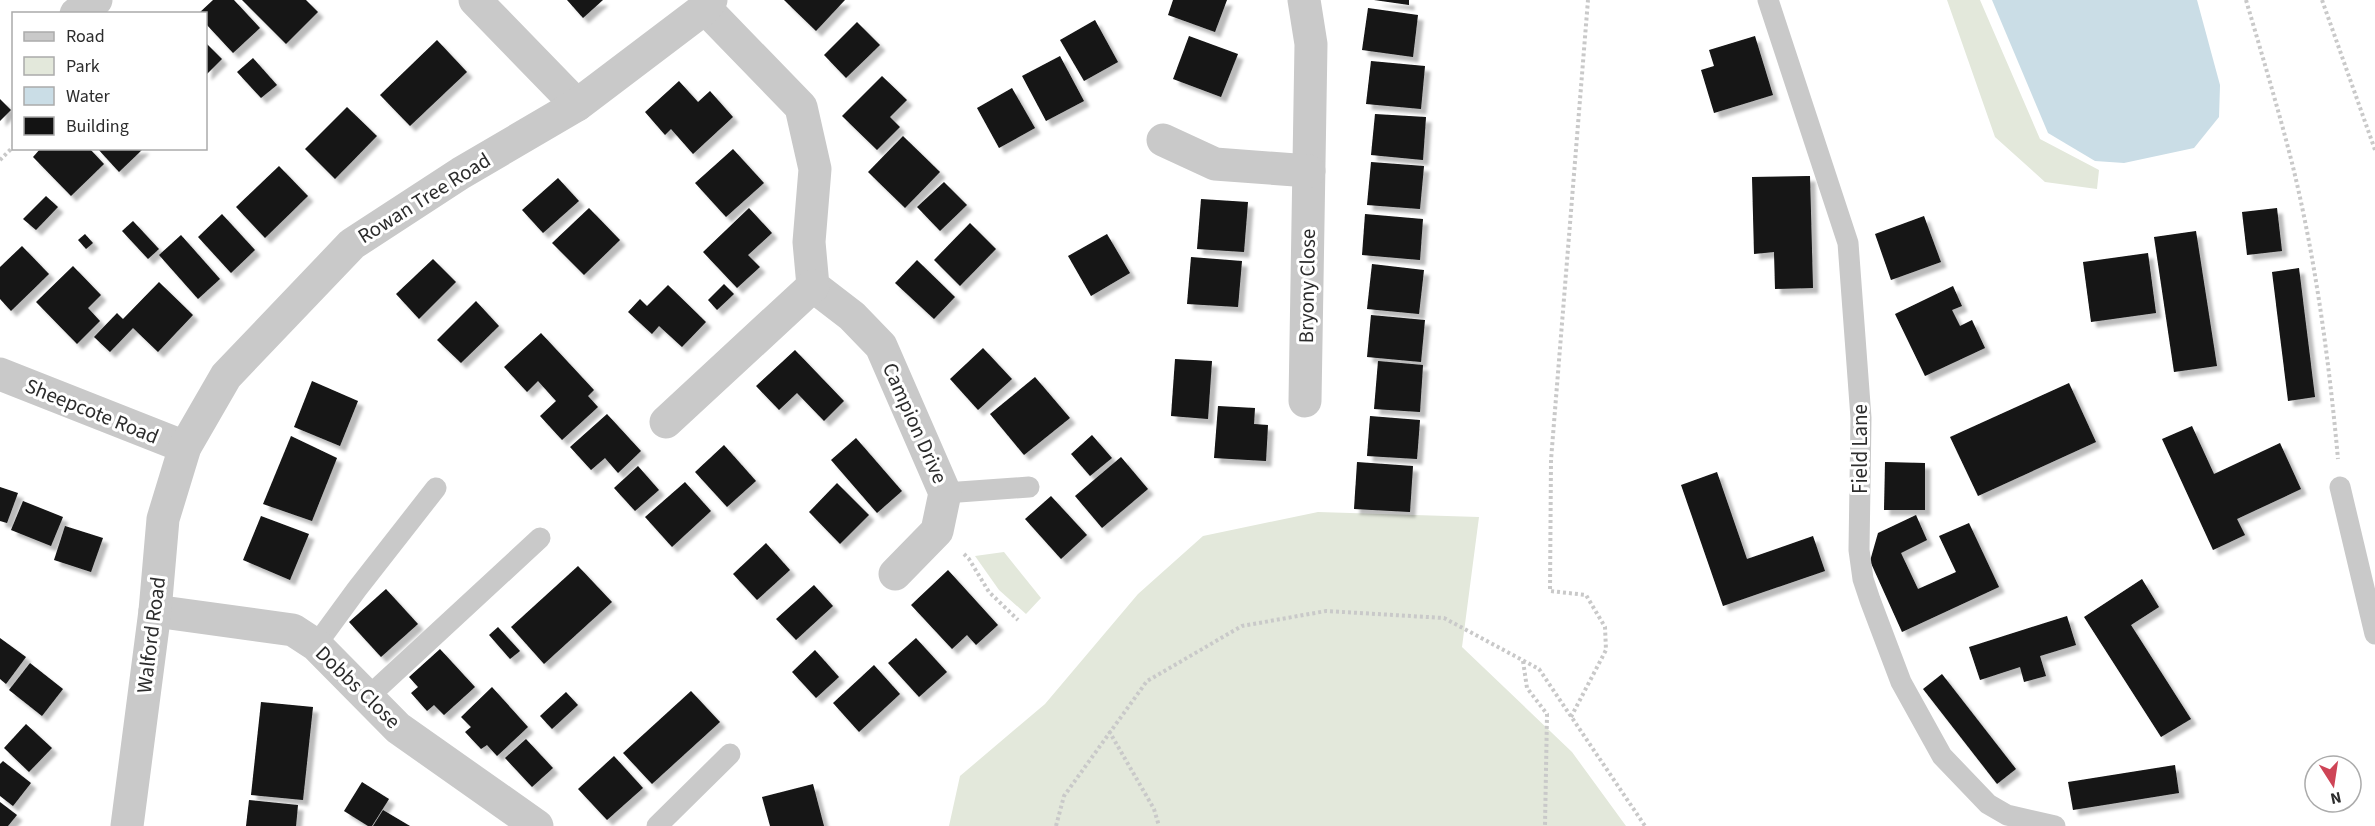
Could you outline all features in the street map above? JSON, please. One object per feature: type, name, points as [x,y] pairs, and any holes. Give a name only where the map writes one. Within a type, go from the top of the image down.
[{"type":"street","points":[[79,12],[96,0]]},
{"type":"street","points":[[475,0],[577,105]]},
{"type":"street","name":"Bryony Close","points":[[1304,0],[1311,44],[1305,401]]},
{"type":"street","points":[[666,422],[813,285],[808,242],[815,169],[801,107],[708,4]]},
{"type":"street","name":"Rowan Tree Road","points":[[185,447],[226,376],[352,244],[461,173],[577,105],[708,4]]},
{"type":"street","points":[[1163,140],[1215,164],[1309,171]]},
{"type":"street","name":"Campion Drive","points":[[813,285],[852,316],[881,346],[945,493],[937,531]]},
{"type":"street","name":"Sheepcote Road","points":[[0,374],[185,447]]},
{"type":"street","name":"Walford Road","points":[[126,826],[155,611],[163,519],[185,447]]},
{"type":"street","points":[[894,573],[937,531]]},
{"type":"street","name":"Dobbs Close","points":[[155,611],[293,630],[316,645],[398,728],[537,826]]},
{"type":"lane","name":"Field Lane","points":[[1768,0],[1848,243],[1862,418],[1859,550],[1863,579],[1870,600],[1901,682],[1942,756],[1988,804],[2007,815],[2055,826]]},
{"type":"lane","points":[[945,493],[1029,487]]},
{"type":"lane","points":[[2340,487],[2375,634]]},
{"type":"lane","points":[[316,645],[436,488]]},
{"type":"lane","points":[[368,697],[540,538]]},
{"type":"lane","points":[[657,826],[730,754]]},
{"type":"path","points":[[1571,717],[1606,650],[1605,627],[1586,595],[1550,591],[1551,460],[1588,0]]},
{"type":"path","points":[[2246,0],[2293,167],[2309,241],[2330,388],[2340,487]]},
{"type":"path","points":[[2322,0],[2375,150]]},
{"type":"path","points":[[0,160],[12,148]]},
{"type":"path","points":[[937,531],[969,559],[988,592],[1018,620]]},
{"type":"path","points":[[1056,826],[1064,796],[1147,681],[1242,626],[1326,611],[1444,618],[1539,669],[1645,826]]},
{"type":"path","points":[[1523,660],[1527,688],[1547,714],[1545,826]]},
{"type":"path","points":[[1109,731],[1154,808],[1159,826]]},
{"type":"green space","points":[[1947,0],[1980,0],[2040,139],[2099,170],[2097,189],[2045,182],[1995,137]]},
{"type":"green space","points":[[1318,512],[1479,517],[1462,647],[1572,752],[1626,826],[949,826],[960,776],[1045,704],[1138,594],[1203,536]]},
{"type":"green space","points":[[1004,552],[1041,598],[1026,614],[999,590],[975,556]]},
{"type":"water","points":[[1992,0],[2197,0],[2220,85],[2219,117],[2194,148],[2124,163],[2095,161],[2048,133]]},
{"type":"building","points":[[213,0],[234,0],[260,28],[233,53],[207,25],[207,12],[200,12]]},
{"type":"building","points":[[242,0],[306,0],[318,12],[286,44]]},
{"type":"building","points":[[567,0],[603,0],[583,18]]},
{"type":"building","points":[[784,0],[845,0],[816,31]]},
{"type":"building","points":[[1173,0],[1227,0],[1215,32],[1168,15]]},
{"type":"building","points":[[1374,0],[1409,0],[1409,5]]},
{"type":"building","points":[[1368,8],[1418,15],[1413,57],[1362,50]]},
{"type":"building","points":[[1095,20],[1118,62],[1084,81],[1060,40]]},
{"type":"building","points":[[857,22],[880,45],[846,78],[824,55]]},
{"type":"building","points":[[1189,36],[1238,54],[1221,97],[1173,79]]},
{"type":"building","points":[[1755,36],[1773,95],[1714,113],[1701,70],[1714,66],[1709,50]]},
{"type":"building","points":[[437,40],[467,72],[410,126],[380,95]]},
{"type":"building","points":[[207,44],[222,59],[207,74]]},
{"type":"building","points":[[1060,56],[1084,101],[1046,121],[1022,76]]},
{"type":"building","points":[[253,58],[277,85],[261,98],[237,72]]},
{"type":"building","points":[[1371,61],[1425,66],[1421,109],[1366,104]]},
{"type":"building","points":[[882,76],[907,100],[890,117],[900,127],[877,150],[842,116]]},
{"type":"building","points":[[679,81],[698,102],[710,91],[733,117],[693,154],[671,129],[665,135],[645,112]]},
{"type":"building","points":[[1012,88],[1035,128],[999,148],[977,108]]},
{"type":"building","points":[[0,99],[11,110],[0,121]]},
{"type":"building","points":[[347,107],[377,136],[335,179],[305,149]]},
{"type":"building","points":[[1375,114],[1426,117],[1423,160],[1371,155]]},
{"type":"building","points":[[903,136],[940,172],[905,208],[868,172]]},
{"type":"building","points":[[733,149],[764,183],[726,217],[695,183]]},
{"type":"building","points":[[39,150],[91,150],[104,164],[71,196],[33,157]]},
{"type":"building","points":[[99,150],[142,150],[119,172]]},
{"type":"building","points":[[1371,162],[1424,166],[1420,209],[1367,205]]},
{"type":"building","points":[[279,166],[308,196],[265,238],[236,207]]},
{"type":"building","points":[[1810,176],[1813,288],[1775,289],[1774,252],[1754,254],[1752,177]]},
{"type":"building","points":[[558,178],[579,201],[543,233],[522,210]]},
{"type":"building","points":[[944,182],[967,205],[940,231],[917,207]]},
{"type":"building","points":[[46,196],[58,207],[36,230],[23,219]]},
{"type":"building","points":[[1201,199],[1248,202],[1244,252],[1197,249]]},
{"type":"building","points":[[589,208],[620,240],[584,275],[552,243]]},
{"type":"building","points":[[749,208],[772,233],[748,255],[760,267],[737,288],[703,252]]},
{"type":"building","points":[[2277,208],[2282,251],[2247,255],[2242,212]]},
{"type":"building","points":[[222,214],[255,250],[231,273],[198,237]]},
{"type":"building","points":[[1365,214],[1423,219],[1420,260],[1362,255]]},
{"type":"building","points":[[1924,216],[1941,262],[1891,280],[1875,234]]},
{"type":"building","points":[[133,221],[159,249],[148,259],[122,231]]},
{"type":"building","points":[[970,223],[996,249],[960,286],[934,260]]},
{"type":"building","points":[[2196,231],[2217,366],[2174,372],[2154,237]]},
{"type":"building","points":[[85,234],[93,243],[86,249],[78,240]]},
{"type":"building","points":[[1107,234],[1130,273],[1091,296],[1068,256]]},
{"type":"building","points":[[181,235],[220,279],[198,299],[159,255]]},
{"type":"building","points":[[22,246],[49,274],[11,311],[0,299],[0,267]]},
{"type":"building","points":[[2148,253],[2156,313],[2091,322],[2083,262]]},
{"type":"building","points":[[1191,257],[1242,261],[1238,307],[1187,304]]},
{"type":"building","points":[[433,259],[456,282],[419,319],[396,294]]},
{"type":"building","points":[[917,260],[955,297],[934,319],[895,283]]},
{"type":"building","points":[[1372,264],[1424,270],[1419,314],[1367,309]]},
{"type":"building","points":[[73,266],[101,295],[88,308],[100,321],[77,344],[36,302]]},
{"type":"building","points":[[2299,268],[2315,397],[2288,401],[2272,272]]},
{"type":"building","points":[[159,282],[193,315],[158,352],[133,328],[110,352],[94,337],[117,313],[123,319]]},
{"type":"building","points":[[724,284],[734,294],[717,310],[708,300]]},
{"type":"building","points":[[668,285],[706,322],[682,347],[659,326],[652,334],[628,312],[640,299],[647,306]]},
{"type":"building","points":[[1953,286],[1962,306],[1952,310],[1960,326],[1972,320],[1985,348],[1925,376],[1895,314]]},
{"type":"building","points":[[476,301],[499,326],[461,363],[437,340]]},
{"type":"building","points":[[1371,315],[1425,320],[1421,362],[1367,357]]},
{"type":"building","points":[[541,333],[594,390],[588,396],[598,407],[562,440],[540,416],[556,401],[538,381],[527,392],[504,367]]},
{"type":"building","points":[[983,348],[1012,379],[978,410],[950,379]]},
{"type":"building","points":[[795,350],[844,401],[824,421],[797,393],[779,410],[756,386]]},
{"type":"building","points":[[1175,359],[1212,361],[1208,419],[1171,416]]},
{"type":"building","points":[[1378,361],[1423,365],[1420,412],[1374,409]]},
{"type":"building","points":[[1035,377],[1070,418],[1024,455],[990,414]]},
{"type":"building","points":[[312,381],[358,401],[340,446],[294,427]]},
{"type":"building","points":[[2069,383],[2096,442],[1978,496],[1950,437]]},
{"type":"building","points":[[1218,406],[1255,408],[1254,424],[1268,425],[1266,461],[1214,458]]},
{"type":"building","points":[[607,414],[641,451],[618,473],[605,458],[591,470],[570,447]]},
{"type":"building","points":[[1370,416],[1420,420],[1417,459],[1367,456]]},
{"type":"building","points":[[2192,426],[2214,474],[2280,443],[2301,489],[2237,519],[2245,535],[2213,550],[2162,439]]},
{"type":"building","points":[[1092,435],[1112,458],[1090,476],[1071,454]]},
{"type":"building","points":[[291,436],[337,458],[312,521],[263,504]]},
{"type":"building","points":[[856,438],[902,491],[877,513],[831,460]]},
{"type":"building","points":[[724,445],[756,481],[727,507],[695,472]]},
{"type":"building","points":[[1121,457],[1148,489],[1102,528],[1075,496]]},
{"type":"building","points":[[1357,462],[1413,466],[1410,512],[1354,509]]},
{"type":"building","points":[[1885,462],[1925,463],[1925,510],[1884,510]]},
{"type":"building","points":[[638,466],[659,490],[635,511],[614,488]]},
{"type":"building","points":[[1717,472],[1747,559],[1813,536],[1825,571],[1723,606],[1681,485]]},
{"type":"building","points":[[685,482],[711,511],[672,547],[645,517]]},
{"type":"building","points":[[837,483],[869,515],[840,544],[809,512]]},
{"type":"building","points":[[0,487],[18,493],[7,523],[0,521]]},
{"type":"building","points":[[1051,496],[1087,535],[1061,559],[1025,519]]},
{"type":"building","points":[[23,501],[63,517],[51,546],[11,530]]},
{"type":"building","points":[[1916,515],[1927,540],[1901,553],[1918,589],[1956,572],[1939,536],[1969,523],[1999,587],[1902,632],[1870,561],[1878,533]]},
{"type":"building","points":[[261,516],[309,534],[290,580],[243,560]]},
{"type":"building","points":[[65,526],[103,538],[91,572],[54,560]]},
{"type":"building","points":[[766,543],[790,570],[757,600],[733,574]]},
{"type":"building","points":[[578,566],[612,602],[544,664],[511,627]]},
{"type":"building","points":[[948,570],[998,625],[976,645],[967,635],[952,649],[911,605]]},
{"type":"building","points":[[2142,579],[2159,607],[2131,625],[2191,719],[2161,737],[2084,617]]},
{"type":"building","points":[[814,585],[833,606],[796,640],[776,619]]},
{"type":"building","points":[[386,589],[418,624],[381,657],[349,622]]},
{"type":"building","points":[[2067,616],[2076,645],[2040,656],[2046,676],[2024,682],[2020,667],[1980,680],[1969,647]]},
{"type":"building","points":[[498,627],[520,651],[510,659],[489,635]]},
{"type":"building","points":[[0,638],[26,657],[6,684],[0,679]]},
{"type":"building","points":[[916,638],[947,672],[919,697],[888,663]]},
{"type":"building","points":[[440,649],[475,687],[444,715],[434,705],[427,711],[411,693],[418,687],[409,677]]},
{"type":"building","points":[[815,650],[839,677],[816,698],[792,672]]},
{"type":"building","points":[[30,663],[63,689],[42,716],[9,690]]},
{"type":"building","points":[[874,665],[900,694],[859,732],[833,703]]},
{"type":"building","points":[[1942,674],[2016,769],[1997,784],[1923,689]]},
{"type":"building","points":[[492,687],[528,727],[497,756],[487,745],[481,749],[465,732],[471,727],[461,717]]},
{"type":"building","points":[[691,691],[720,722],[652,784],[623,753]]},
{"type":"building","points":[[566,692],[578,705],[552,729],[540,716]]},
{"type":"building","points":[[261,702],[313,707],[303,800],[251,795]]},
{"type":"building","points":[[26,724],[52,748],[29,772],[4,748]]},
{"type":"building","points":[[526,739],[553,768],[532,787],[505,758]]},
{"type":"building","points":[[614,756],[643,788],[607,820],[578,789]]},
{"type":"building","points":[[3,761],[31,783],[13,806],[0,796],[0,764]]},
{"type":"building","points":[[2175,765],[2179,793],[2073,810],[2068,782]]},
{"type":"building","points":[[362,782],[389,799],[372,826],[368,826],[344,811]]},
{"type":"building","points":[[813,784],[824,826],[770,826],[762,797]]},
{"type":"building","points":[[249,800],[298,805],[296,826],[246,826]]},
{"type":"building","points":[[0,802],[17,815],[8,826],[0,826]]},
{"type":"building","points":[[383,810],[410,826],[373,826]]}]
